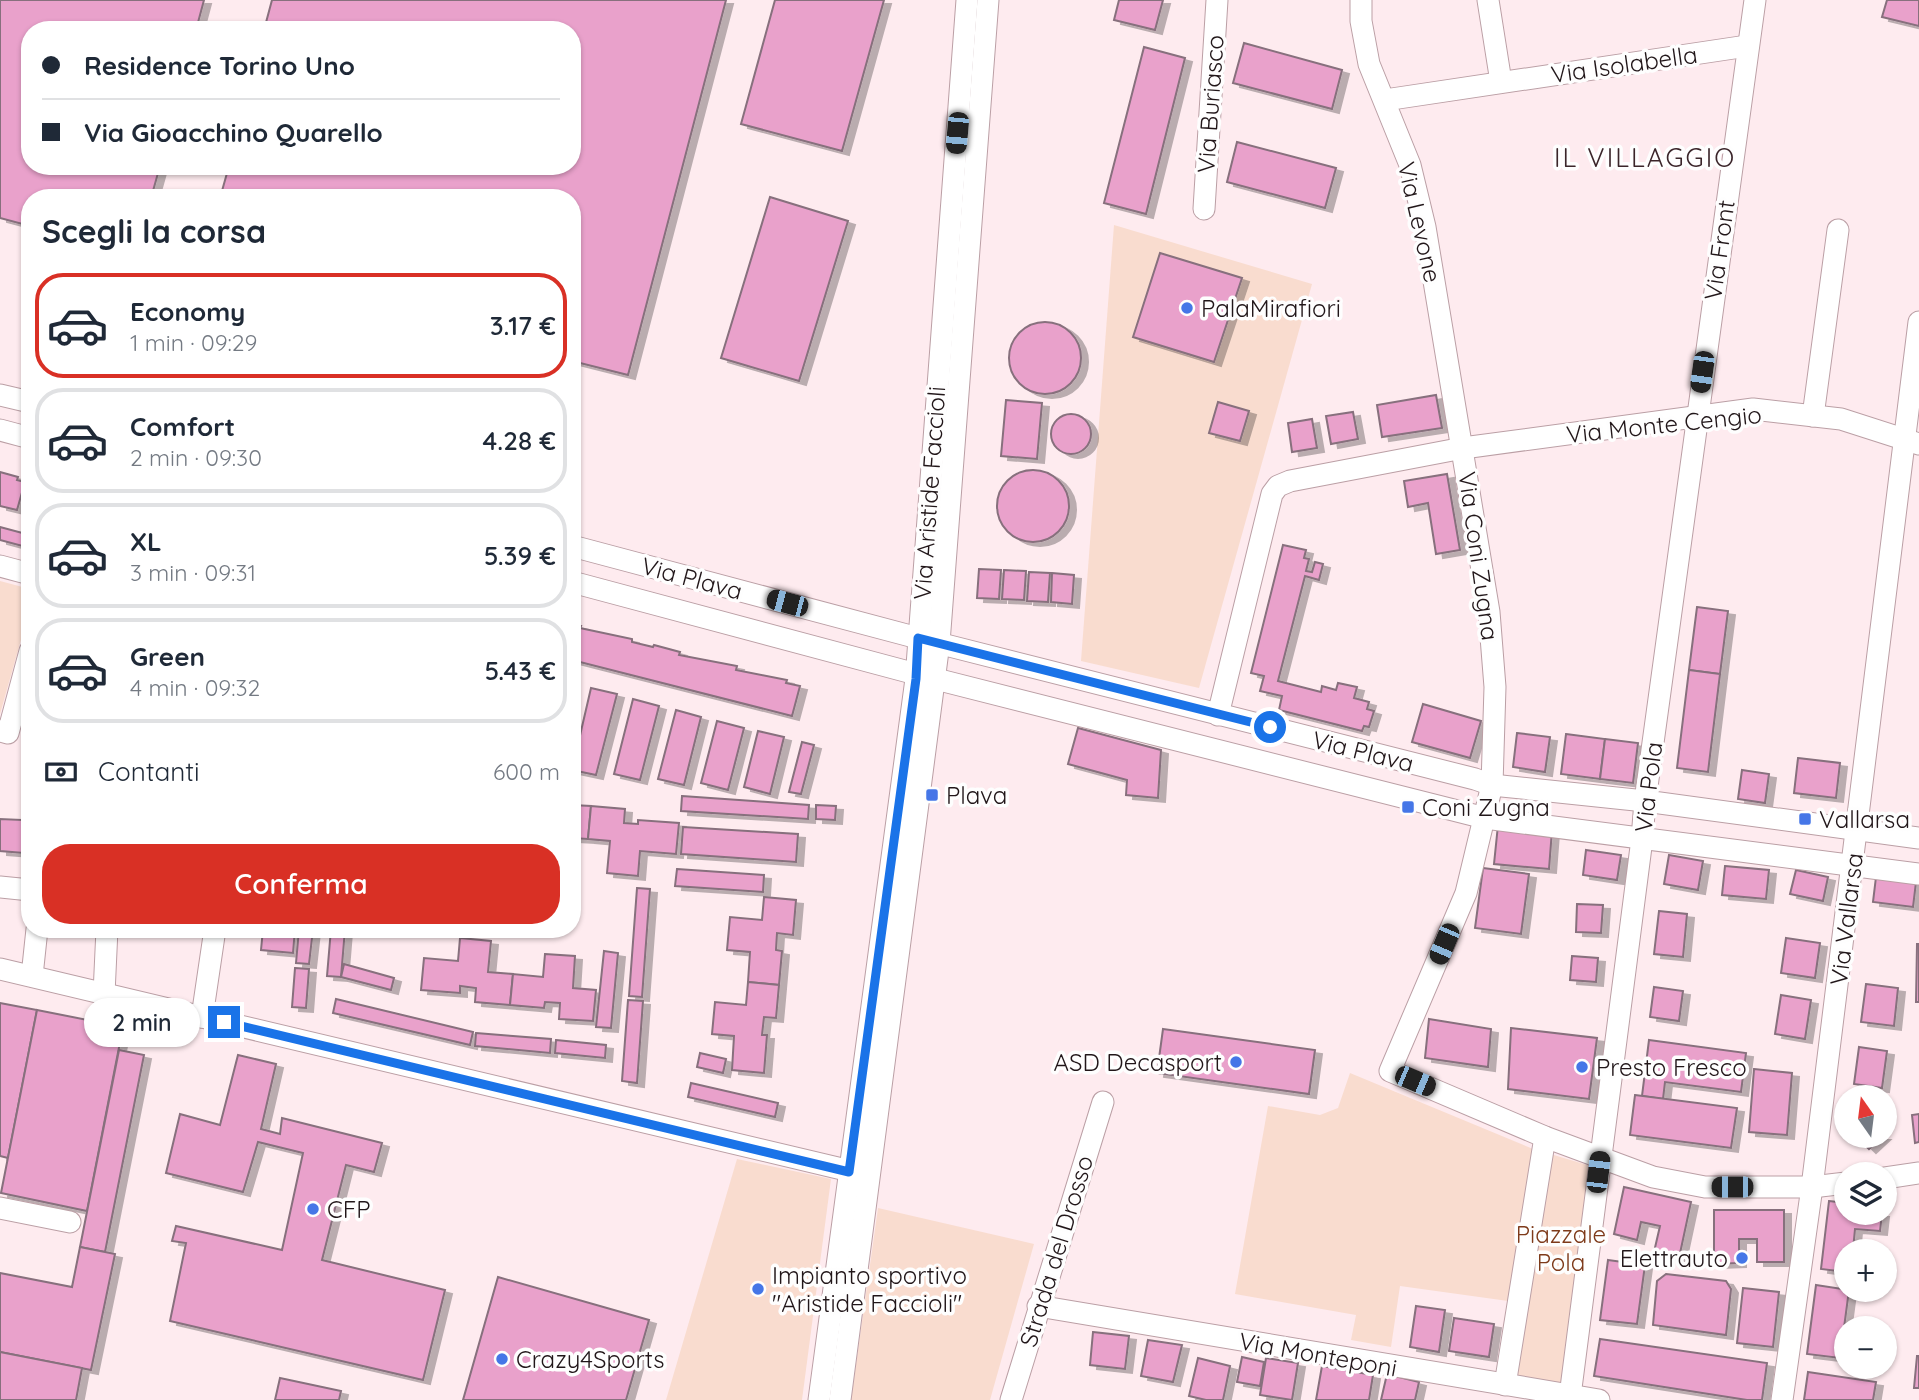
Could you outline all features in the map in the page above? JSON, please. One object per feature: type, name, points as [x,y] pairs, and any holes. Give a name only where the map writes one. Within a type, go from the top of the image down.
[{"type":"street","name":"Via Aristide Faccioli","points":[[929,640],[967,0]]},
{"type":"street","name":"Via Aristide Faccioli","points":[[840,1400],[870,1176],[929,640],[988,0]]},
{"type":"street","name":"Via Buriasco","points":[[1204,209],[1217,0]]},
{"type":"street","name":"Via Levone","points":[[1361,0],[1361,21],[1369,64],[1410,165],[1425,226],[1463,448]]},
{"type":"street","points":[[1488,0],[1501,82]]},
{"type":"street","name":"Via Front","points":[[1696,418],[1755,0]]},
{"type":"street","name":"Via Isolabella","points":[[1385,100],[1747,46]]},
{"type":"street","points":[[1813,416],[1838,230]]},
{"type":"street","points":[[1912,441],[1919,322]]},
{"type":"street","points":[[0,395],[21,400]]},
{"type":"street","name":"Via Monte Cengio","points":[[1463,448],[1753,409],[1841,419],[1912,441]]},
{"type":"street","name":"Via Pola","points":[[1600,1156],[1696,418]]},
{"type":"street","points":[[0,430],[21,436]]},
{"type":"street","name":"Via Vallarsa","points":[[1782,1400],[1812,1187],[1852,865],[1912,441]]},
{"type":"street","name":"Via Coni Zugna","points":[[1218,715],[1272,494],[1278,486],[1290,481],[1463,448],[1489,612],[1495,688],[1492,785],[1466,893],[1390,1071],[1545,1137]]},
{"type":"street","name":"Via Plava","points":[[581,548],[1492,785],[1645,801],[1919,838]]},
{"type":"street","points":[[0,566],[21,572]]},
{"type":"street","name":"Via Plava","points":[[581,584],[925,676],[1485,818],[1919,874]]},
{"type":"street","name":"Via Aristide Faccioli","points":[[819,1400],[849,1172],[925,676]]},
{"type":"street","points":[[0,731],[8,733],[21,685]]},
{"type":"street","points":[[1169,738],[1177,704]]},
{"type":"street","points":[[0,887],[21,889]]},
{"type":"street","points":[[32,976],[36,938]]},
{"type":"street","points":[[104,994],[107,938]]},
{"type":"street","points":[[202,1017],[214,938]]},
{"type":"street","points":[[0,969],[870,1176]]},
{"type":"street","name":"Strada del Drosso","points":[[1011,1400],[1103,1102]]},
{"type":"street","points":[[1515,1391],[1545,1137],[1653,1177],[1705,1187],[1812,1187],[1834,1184]]},
{"type":"street","points":[[1570,1395],[1600,1156]]},
{"type":"street","points":[[1897,1176],[1919,1173]]},
{"type":"street","points":[[0,1209],[70,1222]]},
{"type":"street","name":"Via Monteponi","points":[[1038,1306],[1515,1391],[1599,1400]]},
{"type":"green space","points":[[1114,225],[1312,284],[1199,688],[1081,661]]},
{"type":"green space","points":[[0,581],[21,587],[21,640],[0,714]]},
{"type":"green space","points":[[1350,1073],[1533,1149],[1508,1301],[1400,1286],[1391,1347],[1351,1340],[1356,1315],[1235,1294],[1268,1106],[1320,1115],[1338,1108]]},
{"type":"green space","name":"Piazzale Pola","points":[[1547,1153],[1594,1167],[1567,1384],[1515,1375]]},
{"type":"green space","name":"Impianto sportivo \"Aristide Faccioli\"","points":[[737,1159],[831,1179],[802,1400],[666,1400]]},
{"type":"green space","points":[[878,1208],[1034,1244],[990,1400],[851,1400]]},
{"type":"building","points":[[0,0],[204,0],[198,21],[21,21],[21,175],[157,175],[154,189],[21,189],[21,224],[0,218]]},
{"type":"building","points":[[272,0],[726,0],[628,375],[581,363],[581,189],[223,189],[226,175],[581,175],[581,21],[266,21]]},
{"type":"building","points":[[775,0],[884,0],[842,151],[741,124]]},
{"type":"building","points":[[1119,0],[1163,0],[1155,30],[1114,20]]},
{"type":"building","points":[[1887,0],[1919,0],[1919,26],[1882,17]]},
{"type":"building","points":[[1244,43],[1342,70],[1332,109],[1233,83]]},
{"type":"building","points":[[1144,47],[1185,58],[1146,214],[1104,203]]},
{"type":"building","points":[[1237,142],[1336,168],[1325,208],[1227,182]]},
{"type":"building","points":[[770,197],[848,221],[799,381],[721,358]]},
{"type":"building","name":"PalaMirafiori","points":[[1160,253],[1242,278],[1214,362],[1133,337]]},
{"type":"building","points":[[1045,322],[1059,325],[1071,332],[1078,344],[1081,358],[1078,372],[1071,384],[1059,391],[1045,394],[1031,391],[1019,384],[1012,372],[1009,358],[1012,344],[1019,332],[1031,325]]},
{"type":"building","points":[[1436,395],[1442,428],[1382,437],[1377,405]]},
{"type":"building","points":[[1006,400],[1042,403],[1037,459],[1001,456]]},
{"type":"building","points":[[1218,402],[1249,411],[1240,441],[1209,433]]},
{"type":"building","points":[[1353,412],[1358,439],[1331,444],[1326,416]]},
{"type":"building","points":[[1071,414],[1085,420],[1091,434],[1085,448],[1071,454],[1057,448],[1051,434],[1057,420]]},
{"type":"building","points":[[1312,419],[1317,448],[1292,452],[1288,423]]},
{"type":"building","points":[[1033,470],[1047,473],[1059,480],[1066,492],[1069,506],[1066,520],[1059,532],[1047,539],[1033,542],[1019,539],[1007,532],[1000,520],[997,506],[1000,492],[1007,480],[1019,473]]},
{"type":"building","points":[[0,472],[18,477],[17,480],[21,481],[21,496],[17,510],[0,506]]},
{"type":"building","points":[[1447,474],[1460,550],[1436,554],[1428,503],[1408,507],[1404,481]]},
{"type":"building","points":[[0,527],[21,533],[21,546],[0,540]]},
{"type":"building","points":[[1283,545],[1306,550],[1304,558],[1309,559],[1306,571],[1312,572],[1315,562],[1323,564],[1319,580],[1305,576],[1278,681],[1321,692],[1322,686],[1336,690],[1338,683],[1357,687],[1354,698],[1369,702],[1367,709],[1374,711],[1369,727],[1364,726],[1362,731],[1279,710],[1282,696],[1260,691],[1264,676],[1251,673]]},
{"type":"building","points":[[979,569],[1001,570],[999,599],[977,598]]},
{"type":"building","points":[[1004,570],[1026,571],[1024,600],[1002,599]]},
{"type":"building","points":[[1029,572],[1050,573],[1048,602],[1027,601]]},
{"type":"building","points":[[1052,573],[1074,575],[1072,604],[1051,602]]},
{"type":"building","points":[[1697,607],[1728,611],[1720,674],[1689,670]]},
{"type":"building","points":[[581,628],[680,652],[679,655],[737,666],[736,670],[787,680],[786,683],[800,686],[792,716],[581,662]]},
{"type":"building","points":[[1689,670],[1720,674],[1708,772],[1677,768]]},
{"type":"building","points":[[591,688],[617,694],[596,775],[581,772],[581,731]]},
{"type":"building","points":[[633,699],[659,706],[640,780],[614,774]]},
{"type":"building","points":[[1423,704],[1481,721],[1470,758],[1412,742]]},
{"type":"building","points":[[676,710],[701,717],[684,785],[658,779]]},
{"type":"building","points":[[717,721],[744,728],[728,790],[701,783]]},
{"type":"building","points":[[1078,728],[1161,750],[1158,798],[1126,795],[1127,780],[1068,764]]},
{"type":"building","points":[[758,731],[784,737],[770,794],[744,787]]},
{"type":"building","points":[[1517,733],[1550,737],[1545,772],[1513,767]]},
{"type":"building","points":[[1566,734],[1605,739],[1600,779],[1561,774]]},
{"type":"building","points":[[1605,739],[1638,743],[1633,783],[1600,779]]},
{"type":"building","points":[[802,742],[814,745],[801,794],[789,792]]},
{"type":"building","points":[[1798,758],[1840,763],[1836,798],[1794,793]]},
{"type":"building","points":[[1742,770],[1769,774],[1765,803],[1738,799]]},
{"type":"building","points":[[682,796],[809,805],[808,819],[681,811]]},
{"type":"building","points":[[581,805],[591,806],[588,839],[581,839]]},
{"type":"building","points":[[816,805],[836,806],[835,820],[816,819]]},
{"type":"building","points":[[591,806],[625,809],[624,823],[638,824],[638,820],[679,823],[676,854],[640,851],[638,876],[607,873],[610,841],[588,839]]},
{"type":"building","points":[[0,819],[21,820],[21,853],[0,851]]},
{"type":"building","points":[[1498,825],[1552,830],[1549,869],[1494,864]]},
{"type":"building","points":[[683,827],[798,834],[796,862],[681,854]]},
{"type":"building","points":[[1586,850],[1621,855],[1617,880],[1583,875]]},
{"type":"building","points":[[1669,855],[1703,861],[1698,890],[1664,884]]},
{"type":"building","points":[[1725,866],[1769,870],[1766,899],[1722,895]]},
{"type":"building","points":[[1483,868],[1529,874],[1521,934],[1475,928]]},
{"type":"building","points":[[677,869],[764,875],[763,892],[675,886]]},
{"type":"building","points":[[1796,870],[1828,877],[1823,901],[1790,894]]},
{"type":"building","points":[[1876,877],[1916,882],[1913,907],[1873,902]]},
{"type":"building","points":[[637,888],[650,889],[642,997],[629,996]]},
{"type":"building","points":[[764,897],[796,900],[793,935],[777,933],[776,950],[782,951],[779,985],[748,982],[750,952],[727,950],[730,917],[762,920]]},
{"type":"building","points":[[1577,904],[1603,905],[1601,933],[1576,932]]},
{"type":"building","points":[[1659,911],[1687,914],[1683,957],[1654,954]]},
{"type":"building","points":[[262,938],[294,938],[293,953],[261,950]]},
{"type":"building","points":[[298,938],[312,938],[309,964],[296,963]]},
{"type":"building","points":[[330,938],[344,938],[341,977],[327,976]]},
{"type":"building","points":[[460,938],[491,941],[488,972],[513,974],[510,1005],[475,1002],[476,988],[460,986],[460,993],[421,990],[424,958],[458,961]]},
{"type":"building","points":[[1786,938],[1820,943],[1815,978],[1781,973]]},
{"type":"building","points":[[1919,944],[1919,1002],[1916,1002]]},
{"type":"building","points":[[604,951],[618,953],[611,1028],[596,1027]]},
{"type":"building","points":[[545,954],[575,956],[573,988],[596,990],[593,1021],[559,1019],[560,1003],[545,1002],[544,1008],[510,1005],[513,974],[543,977]]},
{"type":"building","points":[[1572,956],[1598,958],[1596,982],[1570,980]]},
{"type":"building","points":[[344,964],[394,978],[391,990],[341,977]]},
{"type":"building","points":[[295,968],[309,969],[306,1008],[292,1007]]},
{"type":"building","points":[[748,982],[779,985],[776,1018],[764,1017],[762,1035],[767,1035],[764,1073],[732,1070],[734,1036],[712,1034],[715,1002],[746,1005]]},
{"type":"building","points":[[1866,984],[1898,988],[1894,1026],[1861,1022]]},
{"type":"building","points":[[1654,987],[1683,991],[1679,1021],[1650,1017]]},
{"type":"building","points":[[1781,995],[1811,1000],[1805,1039],[1775,1034]]},
{"type":"building","points":[[336,999],[473,1032],[470,1045],[333,1013]]},
{"type":"building","points":[[628,1000],[643,1001],[637,1083],[622,1081]]},
{"type":"building","points":[[0,1003],[37,1010],[8,1158],[0,1156]]},
{"type":"building","points":[[37,1010],[123,1027],[87,1211],[1,1193]]},
{"type":"building","points":[[1429,1019],[1491,1029],[1488,1067],[1425,1058]]},
{"type":"building","points":[[1511,1028],[1597,1038],[1589,1099],[1508,1089]]},
{"type":"building","name":"ASD Decasport","points":[[1163,1029],[1315,1050],[1309,1094],[1157,1073]]},
{"type":"building","points":[[476,1033],[551,1039],[550,1053],[475,1046]]},
{"type":"building","points":[[556,1040],[606,1045],[605,1058],[555,1053]]},
{"type":"building","points":[[1649,1040],[1746,1053],[1741,1092],[1665,1082],[1663,1099],[1642,1096]]},
{"type":"building","points":[[1859,1047],[1887,1051],[1882,1085],[1854,1084]]},
{"type":"building","points":[[119,1050],[144,1055],[105,1252],[80,1247]]},
{"type":"building","points":[[700,1053],[726,1059],[723,1073],[697,1067]]},
{"type":"building","name":"CFP","points":[[238,1055],[276,1064],[261,1129],[280,1134],[282,1118],[382,1143],[374,1172],[346,1165],[322,1260],[445,1290],[423,1380],[170,1321],[186,1243],[172,1241],[176,1226],[282,1250],[303,1153],[258,1142],[243,1192],[166,1173],[180,1114],[220,1125]]},
{"type":"building","points":[[1754,1069],[1792,1073],[1787,1135],[1749,1132]]},
{"type":"building","points":[[691,1083],[778,1103],[775,1117],[688,1097]]},
{"type":"building","points":[[1635,1095],[1737,1108],[1731,1148],[1630,1135]]},
{"type":"building","points":[[1919,1114],[1919,1142],[1915,1143],[1912,1115]]},
{"type":"building","points":[[1624,1187],[1691,1202],[1679,1258],[1654,1252],[1660,1226],[1641,1222],[1637,1240],[1614,1234]]},
{"type":"building","points":[[1829,1201],[1834,1202],[1834,1225],[1881,1225],[1880,1231],[1855,1229],[1854,1239],[1834,1239],[1834,1271],[1821,1269]]},
{"type":"building","points":[[1714,1210],[1784,1210],[1784,1262],[1757,1262],[1757,1239],[1739,1239],[1739,1263],[1714,1264]]},
{"type":"building","points":[[80,1247],[115,1254],[91,1370],[0,1352],[0,1273],[72,1287]]},
{"type":"building","points":[[1608,1260],[1645,1265],[1637,1324],[1600,1320]]},
{"type":"building","points":[[1666,1274],[1726,1281],[1731,1289],[1726,1335],[1653,1325],[1657,1281]]},
{"type":"building","points":[[498,1277],[649,1320],[626,1400],[463,1400]]},
{"type":"building","points":[[1816,1285],[1834,1288],[1834,1302],[1847,1302],[1846,1316],[1834,1316],[1834,1357],[1807,1354]]},
{"type":"building","points":[[1743,1288],[1779,1292],[1773,1347],[1737,1343]]},
{"type":"building","points":[[1416,1306],[1445,1310],[1439,1352],[1410,1347]]},
{"type":"building","points":[[1454,1318],[1494,1324],[1489,1357],[1449,1351]]},
{"type":"building","points":[[1093,1332],[1129,1336],[1125,1369],[1090,1365]]},
{"type":"building","points":[[1600,1339],[1767,1363],[1762,1400],[1747,1400],[1594,1376]]},
{"type":"building","points":[[1148,1340],[1182,1345],[1173,1382],[1141,1376]]},
{"type":"building","points":[[0,1352],[82,1368],[76,1400],[0,1400]]},
{"type":"building","points":[[1917,1356],[1919,1388],[1914,1388]]},
{"type":"building","points":[[1242,1357],[1264,1362],[1260,1386],[1237,1382]]},
{"type":"building","points":[[1198,1358],[1230,1366],[1223,1400],[1189,1396]]},
{"type":"building","points":[[1266,1358],[1298,1363],[1292,1400],[1260,1395]]},
{"type":"building","points":[[1322,1366],[1373,1375],[1369,1400],[1316,1400]]},
{"type":"building","points":[[1808,1372],[1834,1376],[1834,1379],[1876,1382],[1873,1400],[1804,1400]]},
{"type":"building","points":[[1387,1374],[1419,1382],[1415,1400],[1381,1400]]},
{"type":"building","points":[[280,1378],[341,1391],[339,1400],[275,1400]]},
{"type":"place","name":"PalaMirafiori","points":[[1187,308]]},
{"type":"place","name":"Plava","points":[[932,795]]},
{"type":"place","name":"Coni Zugna","points":[[1408,807]]},
{"type":"place","name":"Vallarsa","points":[[1805,819]]},
{"type":"place","name":"ASD Decasport","points":[[1236,1062]]},
{"type":"place","name":"Presto Fresco","points":[[1582,1067]]},
{"type":"place","name":"CFP","points":[[313,1209]]},
{"type":"place","name":"Elettrauto","points":[[1742,1258]]},
{"type":"place","name":"Impianto sportivo \"Aristide Faccioli\"","points":[[758,1289]]},
{"type":"place","name":"Crazy4Sports","points":[[502,1359]]},
{"type":"district","name":"IL VILLAGGIO","points":[[1645,157]]},
{"type":"route","points":[[224,1022],[849,1172],[916,679],[918,638],[1270,727]]}]
